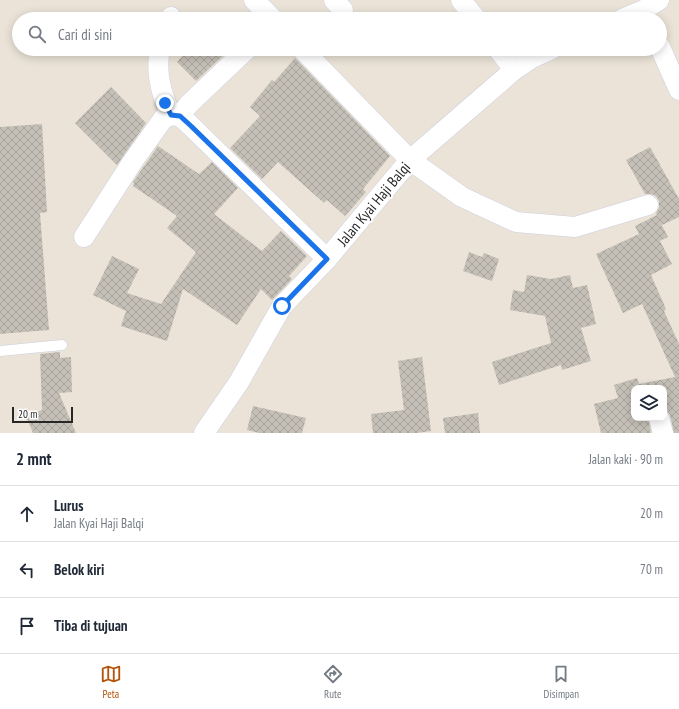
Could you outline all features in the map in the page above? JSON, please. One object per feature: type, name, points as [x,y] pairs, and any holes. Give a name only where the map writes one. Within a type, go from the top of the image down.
[{"type":"street","points":[[254,0],[266,12]]},
{"type":"street","points":[[461,0],[470,12]]},
{"type":"street","points":[[637,12],[647,7]]},
{"type":"street","points":[[159,56],[158,67],[165,103],[175,115],[197,131],[327,259]]},
{"type":"street","points":[[84,237],[133,161],[163,119],[175,115],[189,104],[240,56]]},
{"type":"street","points":[[309,56],[410,160],[462,198],[516,222],[575,227],[648,205]]},
{"type":"street","points":[[503,56],[514,70]]},
{"type":"street","name":"Jalan Kyai Haji Balqi","points":[[204,433],[239,382],[282,306],[327,259],[410,160],[514,70],[536,56]]},
{"type":"street","points":[[664,56],[679,90]]},
{"type":"street","points":[[660,421],[663,433]]},
{"type":"lane","points":[[0,351],[62,345]]},
{"type":"building","points":[[183,56],[223,56],[196,81],[177,62]]},
{"type":"building","points":[[295,58],[390,156],[363,189],[366,192],[345,216],[327,200],[324,203],[278,162],[262,179],[230,148],[260,116],[250,107],[272,80],[274,82]]},
{"type":"building","points":[[111,87],[146,123],[117,165],[75,123]]},
{"type":"building","points":[[42,124],[47,212],[40,213],[49,330],[0,334],[0,127]]},
{"type":"building","points":[[158,146],[199,174],[212,162],[238,188],[214,214],[262,251],[281,231],[307,256],[289,276],[292,279],[272,300],[261,289],[237,325],[183,289],[167,341],[121,326],[126,311],[93,295],[112,256],[139,269],[127,293],[161,304],[196,252],[167,228],[177,216],[133,186],[133,182]]},
{"type":"building","points":[[650,147],[679,199],[679,217],[662,225],[659,220],[668,237],[660,241],[672,264],[651,275],[666,309],[664,311],[679,344],[679,433],[674,433],[670,415],[667,410],[667,385],[631,385],[631,421],[649,421],[651,433],[601,433],[594,404],[618,398],[614,385],[637,378],[639,384],[675,377],[642,304],[623,313],[596,254],[639,234],[635,226],[657,215],[656,213],[659,208],[659,201],[656,196],[645,194],[626,160]]},
{"type":"building","points":[[469,252],[482,257],[484,253],[499,259],[492,281],[463,271]]},
{"type":"building","points":[[527,275],[551,279],[570,275],[573,288],[587,285],[596,324],[581,328],[591,361],[562,370],[561,365],[499,385],[492,362],[551,343],[545,316],[510,310],[513,290],[524,292]]},
{"type":"building","points":[[60,352],[60,358],[71,357],[72,392],[59,393],[76,433],[33,433],[26,416],[42,410],[40,354]]},
{"type":"building","points":[[422,357],[431,431],[417,433],[373,433],[371,414],[404,410],[398,361]]},
{"type":"building","points":[[253,406],[306,418],[302,433],[259,433],[247,430]]},
{"type":"building","points":[[478,413],[480,433],[445,433],[443,418]]},
{"type":"route","points":[[165,103],[171,115],[180,116],[191,126],[327,259],[282,306]]}]
